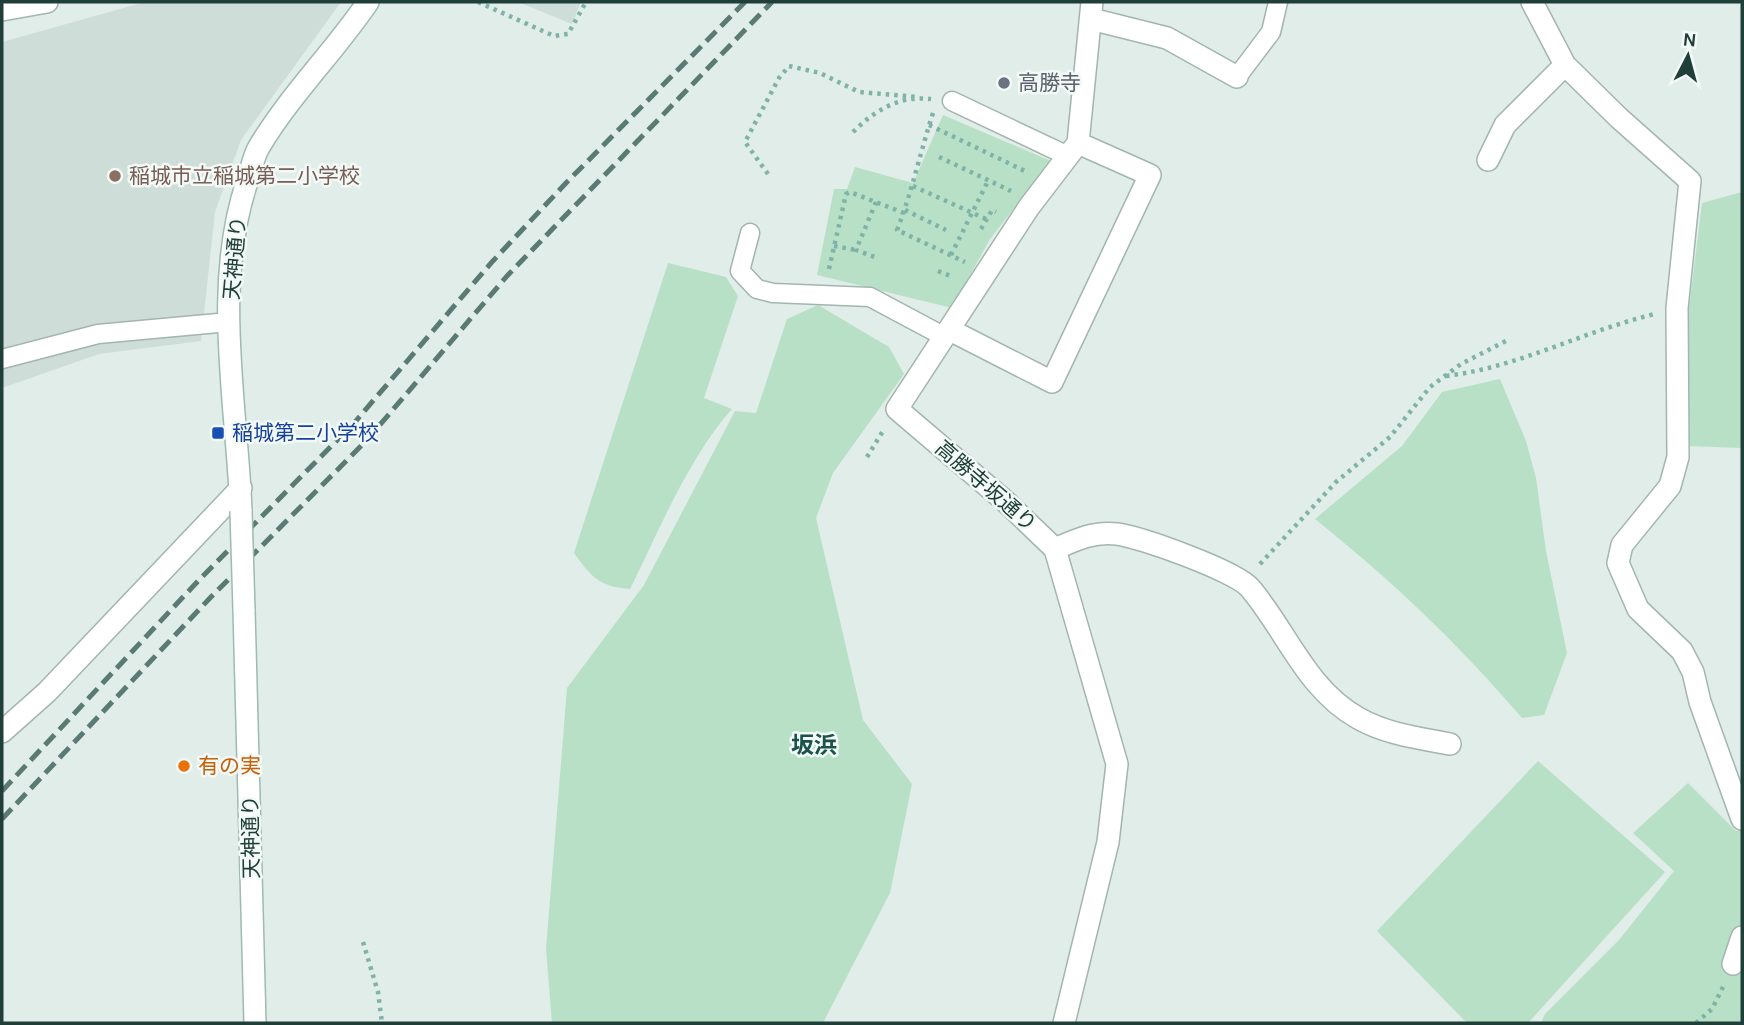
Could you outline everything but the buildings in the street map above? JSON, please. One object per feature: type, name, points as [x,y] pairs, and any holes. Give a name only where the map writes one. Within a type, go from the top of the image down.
[{"type":"street","points":[[2,10],[47,2]]},
{"type":"street","name":"天神通り","points":[[255,1023],[241,511],[229,322],[232,258],[240,202],[258,149],[299,90],[347,33],[368,2]]},
{"type":"street","points":[[1532,2],[1565,65],[1619,118],[1690,181],[1677,308],[1678,457],[1670,486],[1622,545],[1618,563],[1638,609],[1682,651],[1693,672],[1700,702],[1742,819]]},
{"type":"street","points":[[897,410],[1029,207],[1073,149],[1091,10],[1167,38],[1237,77]]},
{"type":"street","points":[[1488,160],[1505,125],[1565,65]]},
{"type":"street","points":[[947,333],[1052,382],[1150,175],[1073,149]]},
{"type":"street","name":"高勝寺坂通り","points":[[897,410],[1005,501],[1055,549],[1116,764],[1108,842],[1064,1023]]},
{"type":"street","points":[[2,732],[47,692],[240,488]]},
{"type":"street","points":[[1055,549],[1089,534],[1117,534],[1207,564],[1248,586],[1292,652],[1325,691],[1357,718],[1398,735],[1450,744]]},
{"type":"street","points":[[1733,964],[1742,937]]},
{"type":"lane","points":[[1237,77],[1271,32],[1278,2]]},
{"type":"lane","points":[[945,100],[1073,149]]},
{"type":"lane","points":[[750,233],[740,271],[757,289],[783,294],[870,297],[947,333]]},
{"type":"lane","points":[[2,359],[98,334],[229,322]]},
{"type":"path","points":[[478,2],[554,36],[568,34],[586,2]]},
{"type":"path","points":[[768,174],[746,142],[779,78],[789,66],[820,73],[859,92],[945,100],[929,125],[916,163],[913,186],[897,230],[968,263]]},
{"type":"path","points":[[853,132],[876,110],[917,97]]},
{"type":"path","points":[[929,125],[1035,175]]},
{"type":"path","points":[[939,157],[1018,195]]},
{"type":"path","points":[[951,256],[988,181]]},
{"type":"path","points":[[913,186],[986,219]]},
{"type":"path","points":[[829,269],[846,194],[850,192],[905,211],[946,230]]},
{"type":"path","points":[[856,250],[876,202]]},
{"type":"path","points":[[834,246],[877,258]]},
{"type":"path","points":[[938,271],[952,278],[961,260]]},
{"type":"path","points":[[1445,376],[1479,372],[1520,361],[1590,332],[1677,308]]},
{"type":"path","points":[[1243,583],[1336,482],[1390,438],[1430,387],[1506,341]]},
{"type":"path","points":[[867,457],[897,410]]},
{"type":"path","points":[[363,942],[378,992],[382,1023]]},
{"type":"path","points":[[1696,1023],[1712,1009],[1733,964]]},
{"type":"shaded area","name":"稲城市立稲城第二小学校","points":[[145,2],[341,2],[241,140],[215,212],[201,341],[99,354],[2,388],[2,42]]},
{"type":"shaded area","points":[[518,2],[581,2],[572,24]]},
{"type":"green space","points":[[943,115],[1051,161],[990,239],[952,308],[817,275],[834,189],[847,189],[855,167],[913,183]]},
{"type":"green space","points":[[1742,192],[1742,448],[1684,446],[1689,308],[1702,203]]},
{"type":"green space","points":[[668,263],[726,277],[738,296],[704,398],[732,409],[701,450],[630,589],[620,588],[597,579],[574,553]]},
{"type":"green space","points":[[818,305],[889,347],[904,374],[833,473],[816,518],[863,720],[912,784],[890,893],[823,1023],[552,1023],[546,949],[567,688],[644,585],[735,411],[756,413],[787,319]]},
{"type":"green space","points":[[1500,379],[1526,441],[1536,478],[1546,551],[1567,653],[1544,715],[1522,718],[1423,613],[1315,519],[1402,446],[1442,392]]},
{"type":"green space","points":[[1538,761],[1665,872],[1528,1023],[1467,1023],[1377,931]]},
{"type":"green space","points":[[1688,783],[1736,831],[1742,829],[1742,1023],[1541,1023],[1545,1014],[1619,940],[1674,871],[1633,833]]},
{"type":"railway","points":[[2,791],[198,581],[355,422],[491,263],[566,183],[745,2]]},
{"type":"railway","points":[[2,819],[210,598],[367,440],[507,276],[772,2]]},
{"type":"place","name":"高勝寺","points":[[1004,83]]},
{"type":"place","name":"稲城市立稲城第二小学校","points":[[115,176]]},
{"type":"place","name":"稲城第二小学校","points":[[218,433]]},
{"type":"place","name":"有の実","points":[[184,766]]},
{"type":"district","name":"坂浜","points":[[814,745]]}]
